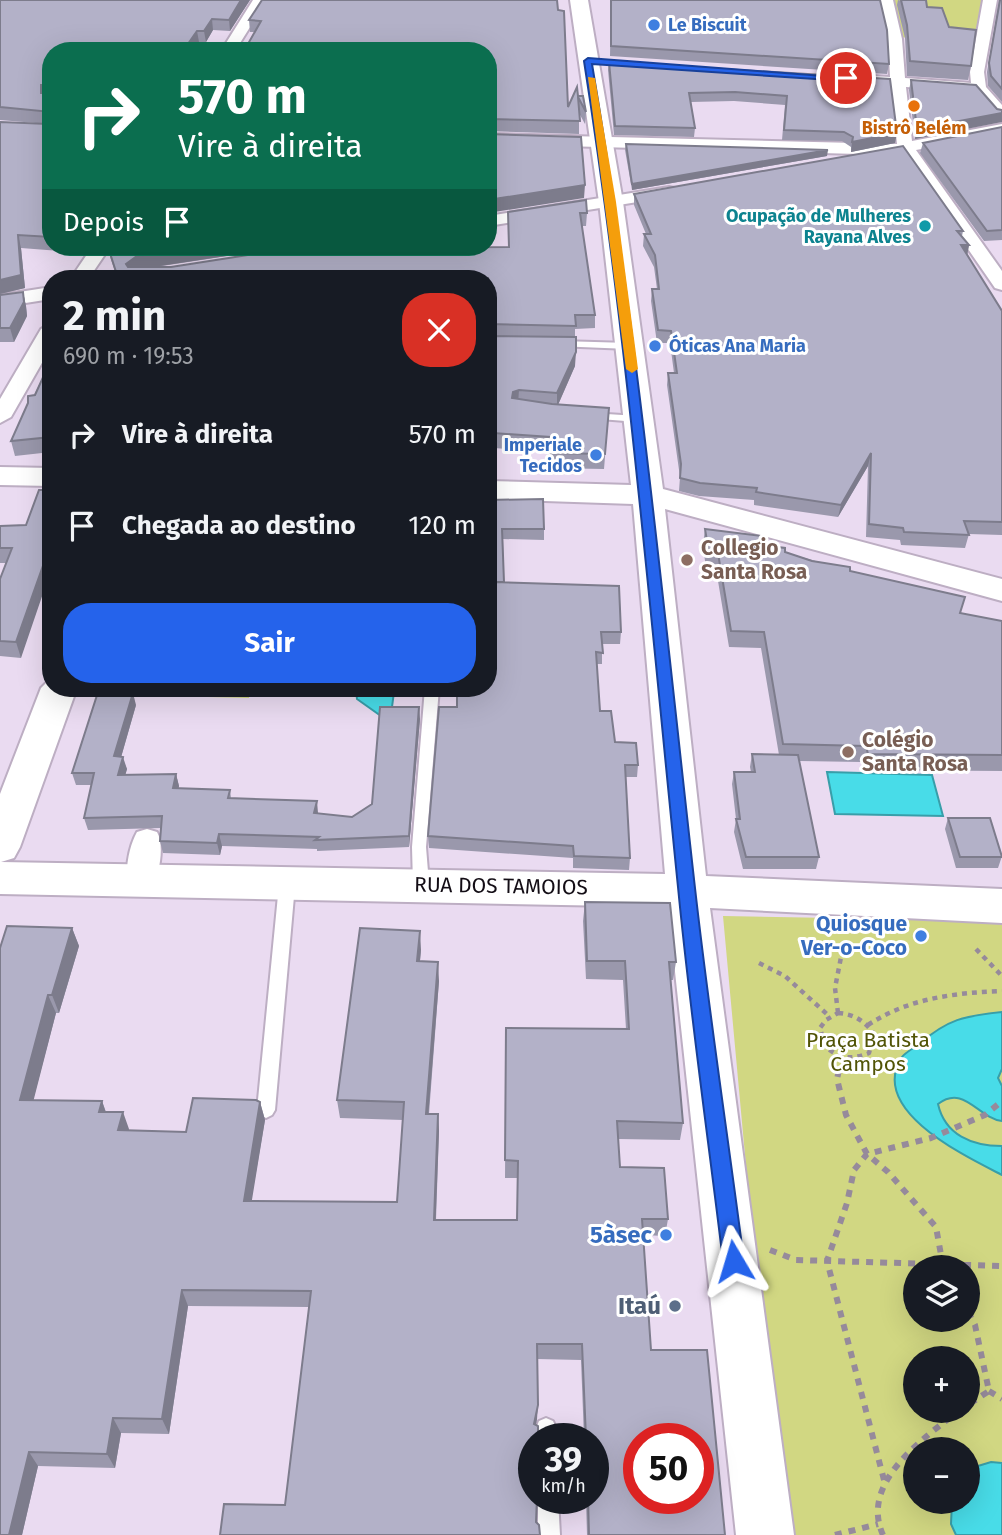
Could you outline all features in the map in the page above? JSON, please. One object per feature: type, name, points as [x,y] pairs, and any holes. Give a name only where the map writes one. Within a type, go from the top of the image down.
[{"type":"main road","points":[[579,0],[595,61],[601,143],[611,202],[648,495],[687,891],[765,1535]]},
{"type":"main road","points":[[0,476],[42,477]]},
{"type":"main road","points":[[497,489],[648,495],[1002,590]]},
{"type":"main road","points":[[0,847],[56,697]]},
{"type":"main road","name":"RUA DOS TAMOIOS","points":[[0,878],[687,891],[1002,906]]},
{"type":"street","points":[[234,42],[260,0]]},
{"type":"street","points":[[886,0],[895,38],[902,133],[907,149],[1002,284]]},
{"type":"street","points":[[990,0],[976,72],[979,88],[1002,114]]},
{"type":"street","points":[[830,77],[979,88]]},
{"type":"street","points":[[497,139],[886,150],[907,149],[1002,129]]},
{"type":"street","points":[[783,148],[799,170]]},
{"type":"street","points":[[824,164],[886,150]]},
{"type":"street","points":[[497,220],[680,190]]},
{"type":"street","points":[[0,301],[42,294]]},
{"type":"street","points":[[0,417],[42,345]]},
{"type":"street","points":[[141,881],[147,840]]},
{"type":"lane","points":[[552,344],[629,346]]},
{"type":"lane","points":[[575,415],[638,419]]},
{"type":"lane","points":[[421,884],[419,847],[431,697]]},
{"type":"lane","points":[[266,1110],[287,885]]},
{"type":"lane","points":[[548,1514],[548,1535]]},
{"type":"path","points":[[838,1013],[835,988],[843,947]]},
{"type":"path","points":[[976,949],[1002,976]]},
{"type":"path","points":[[759,963],[785,976],[829,1016]]},
{"type":"path","points":[[869,1025],[887,1011],[920,1000],[1002,991]]},
{"type":"path","points":[[838,1013],[859,1017],[869,1025],[874,1034],[869,1053],[862,1058],[842,1058],[832,1053],[820,1038],[822,1021],[838,1013]]},
{"type":"path","points":[[842,1058],[837,1079],[846,1115],[867,1154],[888,1172],[936,1227],[941,1255]]},
{"type":"path","points":[[883,1535],[878,1524],[884,1480],[863,1388],[827,1261],[848,1202],[855,1170],[867,1154],[931,1138],[985,1115],[1002,1101]]},
{"type":"path","points":[[796,1261],[903,1264]]},
{"type":"path","points":[[980,1266],[1002,1266]]},
{"type":"path","points":[[976,1332],[989,1391],[1002,1399]]},
{"type":"path","points":[[980,1397],[989,1391]]},
{"type":"path","points":[[884,1480],[918,1442],[943,1423]]},
{"type":"path","points":[[835,1535],[878,1524]]},
{"type":"green space","points":[[893,0],[982,0],[978,44],[899,37]]},
{"type":"green space","name":"Praça Batista Campos","points":[[723,916],[1002,921],[1002,1535],[780,1535]]},
{"type":"water","points":[[393,697],[392,707],[381,716],[357,699]]},
{"type":"water","points":[[827,772],[932,775],[943,816],[835,814]]},
{"type":"water","points":[[1002,1012],[1002,1069],[998,1078],[1002,1086],[1002,1121],[993,1119],[971,1104],[956,1098],[938,1104],[947,1124],[961,1137],[980,1144],[1002,1146],[1002,1175],[946,1144],[926,1129],[909,1113],[898,1095],[895,1077],[902,1057],[939,1029],[967,1017]]},
{"type":"water","points":[[991,1462],[1002,1463],[1002,1535],[956,1535],[951,1524],[951,1514],[980,1514],[980,1465]]},
{"type":"building","points":[[0,0],[241,0],[229,20],[212,19],[204,31],[197,31],[189,42],[42,42],[42,111],[0,107]]},
{"type":"building","points":[[262,0],[557,0],[558,10],[564,11],[568,107],[577,87],[578,96],[583,96],[586,112],[578,97],[580,121],[497,119],[497,42],[249,42],[261,21],[249,20]]},
{"type":"building","points":[[611,0],[880,0],[887,30],[889,64],[611,46]]},
{"type":"building","points":[[901,0],[926,0],[927,7],[942,8],[949,27],[976,30],[971,66],[910,61],[907,25]]},
{"type":"building","points":[[1000,0],[1002,89],[991,76],[989,63]]},
{"type":"building","points":[[609,62],[890,79],[897,133],[852,142],[853,137],[844,132],[784,130],[787,96],[735,92],[689,93],[695,128],[615,126]]},
{"type":"building","points":[[911,80],[976,85],[1002,113],[917,129]]},
{"type":"building","points":[[0,122],[42,124],[42,236],[18,235],[21,275],[0,280]]},
{"type":"building","points":[[1002,127],[1002,230],[987,231],[923,143]]},
{"type":"building","points":[[497,134],[581,137],[585,185],[497,199]]},
{"type":"building","points":[[626,144],[828,150],[632,184]]},
{"type":"building","points":[[903,146],[963,231],[957,231],[969,245],[961,245],[1002,311],[1002,522],[964,521],[969,535],[904,532],[903,528],[869,524],[871,453],[841,505],[756,492],[757,488],[700,483],[680,478],[681,464],[668,373],[677,373],[671,331],[658,330],[652,289],[659,289],[655,255],[644,234],[651,234],[634,194]]},
{"type":"building","points":[[586,200],[587,213],[580,213],[595,315],[575,315],[576,326],[497,324],[497,270],[115,270],[111,256],[137,256],[126,264],[128,267],[171,267],[241,256],[497,256],[497,247],[509,247],[508,212]]},
{"type":"building","points":[[23,292],[24,302],[10,328],[0,328],[0,295]]},
{"type":"building","points":[[497,336],[576,337],[576,352],[557,393],[519,390],[513,392],[512,398],[609,408],[605,454],[548,453],[550,437],[497,433]]},
{"type":"building","points":[[42,380],[42,438],[11,441],[28,403],[28,396],[35,395]]},
{"type":"building","points":[[39,490],[42,490],[42,568],[16,642],[0,641],[0,579],[12,548],[0,548],[0,526],[26,525]]},
{"type":"building","points":[[543,499],[544,529],[502,529],[504,582],[497,582],[497,500]]},
{"type":"building","points":[[705,529],[762,536],[761,545],[785,548],[785,552],[812,561],[850,567],[850,571],[965,597],[960,613],[1002,621],[1002,755],[868,754],[866,746],[783,744],[764,632],[731,631],[718,553],[709,553]]},
{"type":"building","points":[[497,582],[619,586],[621,632],[601,632],[603,653],[596,652],[600,711],[611,711],[615,742],[636,743],[638,765],[625,765],[630,858],[574,856],[573,846],[428,836],[439,707],[457,707],[457,697],[497,697]]},
{"type":"building","points":[[96,697],[132,697],[114,756],[123,757],[118,775],[176,774],[173,788],[230,790],[228,798],[317,801],[314,813],[352,817],[372,804],[380,707],[419,707],[409,836],[315,840],[319,837],[219,834],[217,843],[160,841],[162,816],[84,818],[94,773],[72,773]]},
{"type":"building","points":[[752,754],[798,755],[819,857],[746,857],[736,819],[740,819],[734,772],[755,772]]},
{"type":"building","points":[[948,818],[990,818],[1002,857],[960,857]]},
{"type":"building","points":[[585,902],[670,903],[676,962],[669,962],[683,1123],[617,1121],[620,1167],[664,1168],[668,1219],[642,1219],[651,1350],[707,1350],[725,1535],[589,1535],[588,1514],[609,1514],[609,1423],[585,1423],[582,1344],[537,1344],[538,1405],[534,1423],[518,1423],[518,1514],[536,1514],[540,1535],[220,1535],[224,1504],[285,1505],[311,1291],[182,1290],[162,1419],[113,1418],[107,1454],[29,1452],[9,1535],[0,1535],[0,948],[7,926],[72,928],[52,995],[48,995],[20,1100],[102,1101],[99,1112],[123,1112],[118,1130],[186,1132],[193,1098],[256,1100],[260,1102],[244,1201],[397,1202],[404,1102],[337,1100],[360,928],[420,931],[417,961],[438,962],[426,1114],[438,1114],[434,1220],[517,1220],[518,1161],[505,1160],[506,1028],[629,1029],[625,961],[587,961]]},
{"type":"slow traffic","points":[[591,78],[611,202],[632,369]]},
{"type":"place","name":"Le Biscuit","points":[[654,25]]},
{"type":"place","name":"Bistrô Belém","points":[[914,106]]},
{"type":"place","name":"Ocupação de Mulheres Rayana Alves","points":[[925,226]]},
{"type":"place","name":"Óticas Ana Maria","points":[[655,346]]},
{"type":"place","name":"Imperiale Tecidos","points":[[596,455]]},
{"type":"place","name":"Collegio Santa Rosa","points":[[687,560]]},
{"type":"place","name":"Colégio Santa Rosa","points":[[848,752]]},
{"type":"place","name":"Quiosque Ver-o-Coco","points":[[921,936]]},
{"type":"place","name":"5àsec","points":[[666,1235]]},
{"type":"place","name":"Itaú","points":[[675,1306]]},
{"type":"route","points":[[734,1261],[687,891],[648,495],[611,202],[588,61],[846,78]]}]
